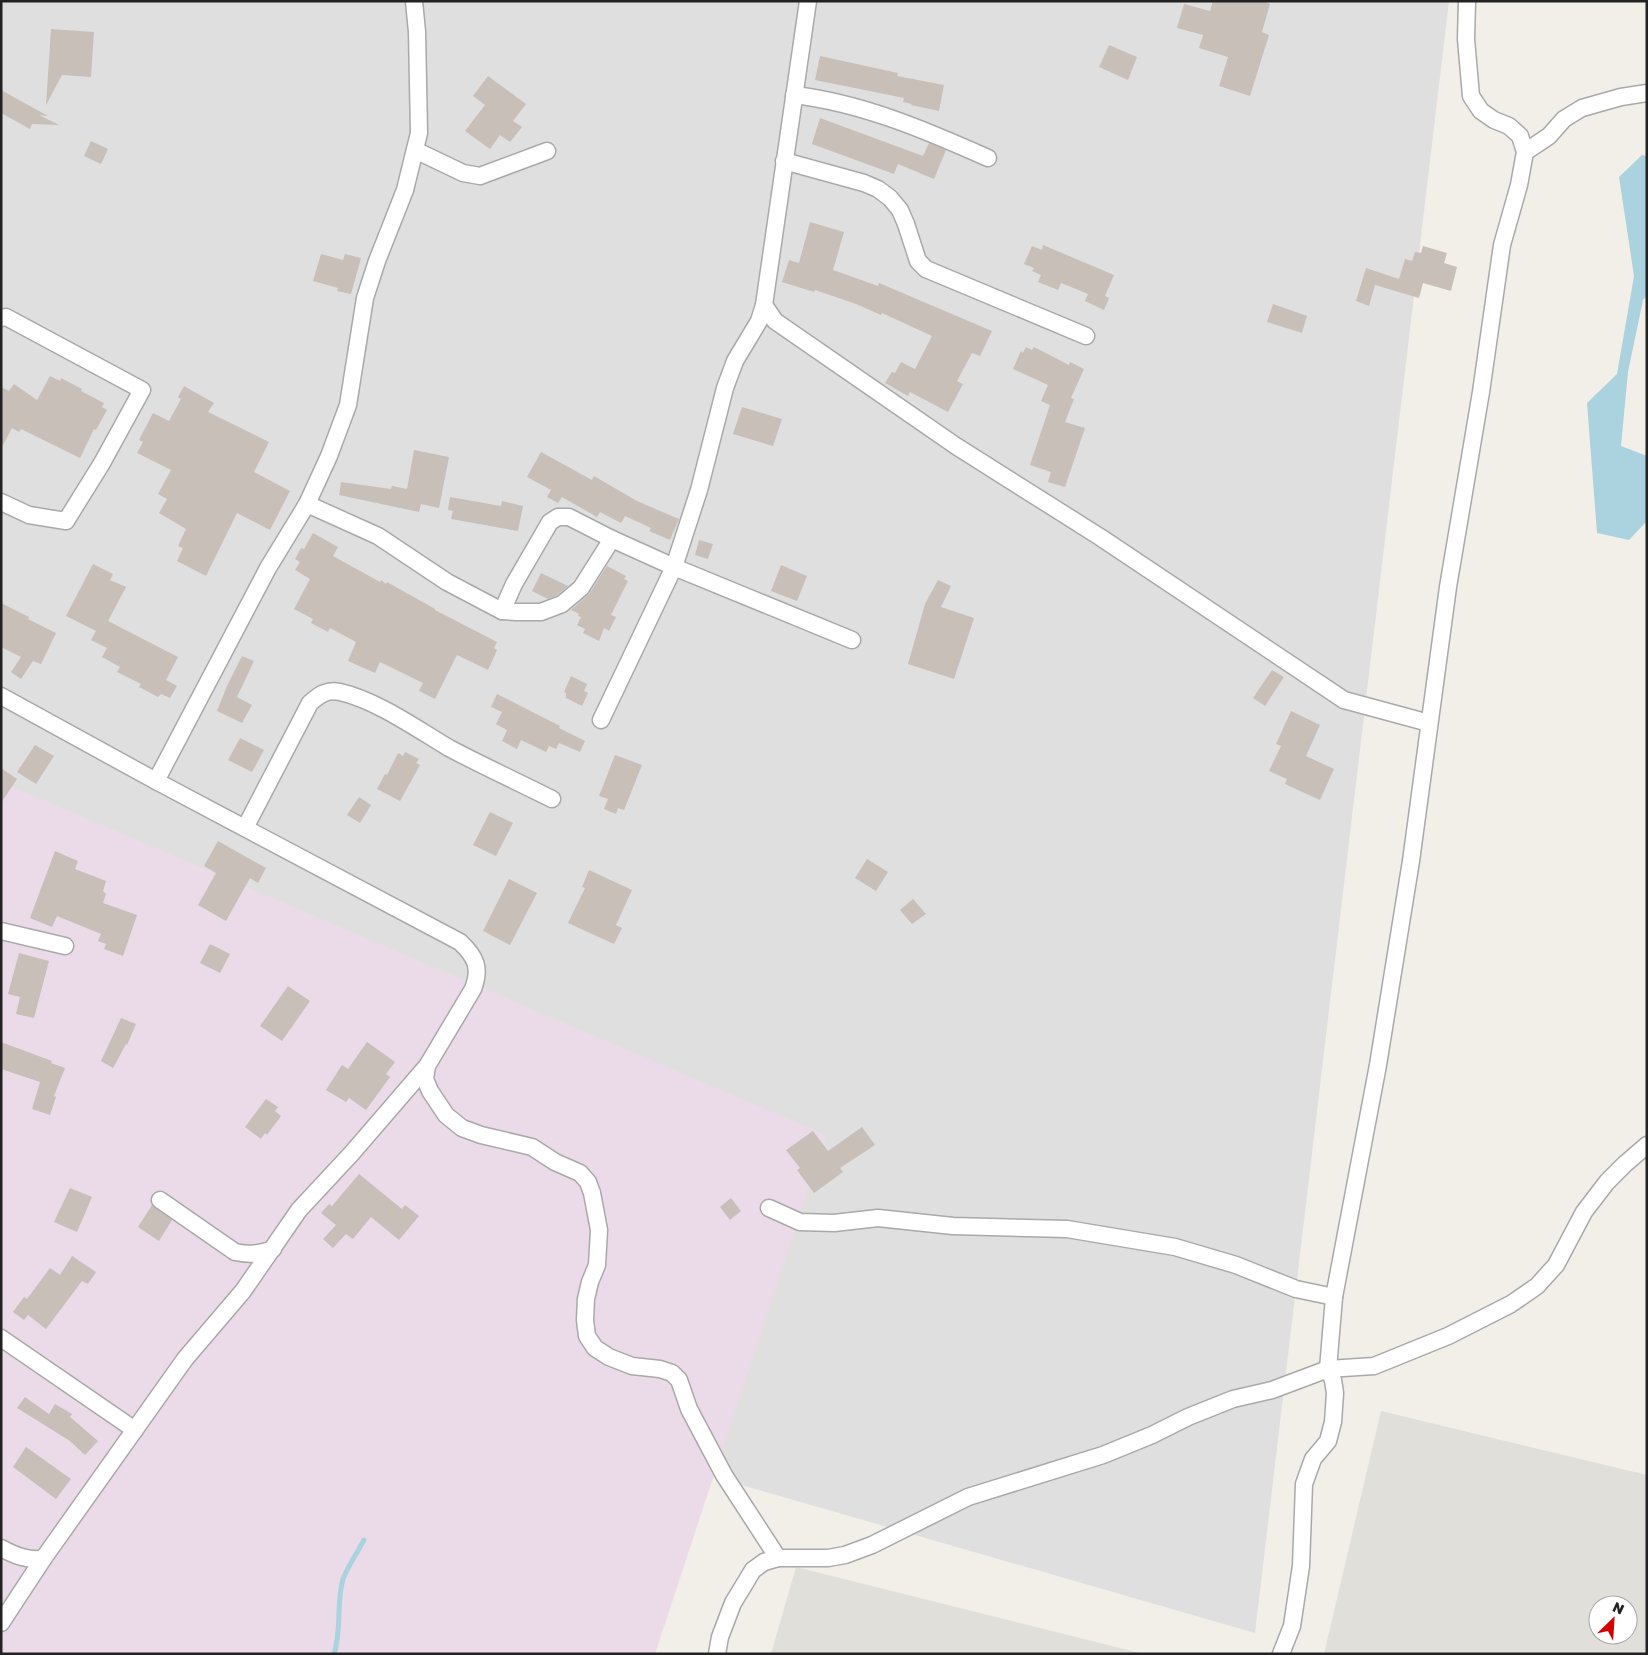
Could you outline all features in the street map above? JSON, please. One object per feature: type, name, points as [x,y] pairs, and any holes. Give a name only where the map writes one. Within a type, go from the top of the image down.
[{"type":"street","points":[[156,780],[268,568],[307,504],[329,456],[348,405],[365,298],[405,190],[419,133],[417,32],[414,1]]},
{"type":"street","points":[[601,720],[674,566],[699,490],[725,388],[735,361],[759,321],[764,305],[808,1]]},
{"type":"street","points":[[1281,1654],[1292,1626],[1301,1566],[1304,1484],[1313,1459],[1328,1441],[1333,1422],[1335,1393],[1333,1380],[1328,1369],[1334,1297],[1380,1055],[1411,861],[1448,587],[1481,392],[1502,245],[1519,185],[1525,152],[1520,136],[1509,126],[1494,120],[1482,111],[1471,96],[1466,39],[1467,1]]},
{"type":"street","points":[[1525,152],[1549,136],[1564,119],[1582,108],[1621,97],[1647,93]]},
{"type":"street","points":[[794,95],[826,99],[919,127],[988,158]]},
{"type":"street","points":[[415,150],[463,173],[480,176],[547,150]]},
{"type":"street","points":[[784,161],[864,183],[878,189],[890,198],[900,210],[918,261],[926,269],[1086,336]]},
{"type":"street","points":[[764,305],[775,321],[956,446],[1100,537],[1344,700],[1429,723]]},
{"type":"street","points":[[1,318],[6,317],[142,390],[102,463],[66,521],[29,515],[1,502]]},
{"type":"street","points":[[307,504],[378,536],[447,582],[502,610],[517,612],[541,612],[562,604],[581,588],[612,539]]},
{"type":"street","points":[[502,610],[514,584],[550,522],[558,517],[569,518],[674,566],[852,640]]},
{"type":"street","points":[[245,828],[306,710],[319,695],[329,691],[340,692],[375,705],[452,749],[552,799]]},
{"type":"street","points":[[1,1622],[43,1559],[185,1358],[243,1291],[298,1210],[352,1153],[427,1066],[473,989],[478,977],[476,964],[470,952],[460,942],[4,701]]},
{"type":"street","points":[[1,931],[65,946]]},
{"type":"street","points":[[427,1066],[425,1079],[430,1091],[446,1115],[462,1128],[481,1135],[532,1147],[555,1162],[580,1173],[588,1182],[599,1230],[597,1265],[586,1298],[585,1320],[587,1336],[595,1348],[609,1357],[632,1366],[660,1369],[672,1373],[679,1380],[689,1409],[724,1475],[778,1558]]},
{"type":"street","points":[[717,1654],[720,1637],[733,1603],[753,1570],[764,1562],[778,1558],[828,1558],[845,1555],[872,1545],[968,1497],[1103,1455],[1233,1399],[1272,1390],[1328,1369],[1374,1366],[1448,1336],[1511,1304],[1537,1286],[1556,1265],[1584,1212],[1607,1182],[1647,1146]]},
{"type":"street","points":[[160,1200],[235,1252],[249,1255],[272,1249]]},
{"type":"street","points":[[769,1208],[800,1222],[834,1223],[878,1218],[953,1226],[1077,1231],[1174,1247],[1236,1265],[1296,1289],[1334,1297]]},
{"type":"street","points":[[1,1338],[135,1430]]},
{"type":"street","points":[[1,1548],[30,1560],[43,1559]]},
{"type":"shaded area","points":[[1,1],[1449,1],[1255,1633],[242,1341],[1,1654]]},
{"type":"shaded area","points":[[1,782],[826,1135],[655,1654],[1,1654]]},
{"type":"shaded area","points":[[1381,1411],[1647,1475],[1647,1654],[1324,1654]]},
{"type":"shaded area","points":[[796,1567],[1144,1654],[771,1654]]},
{"type":"water","points":[[1642,155],[1647,156],[1647,296],[1643,300],[1628,372],[1621,446],[1647,456],[1647,521],[1629,540],[1597,533],[1587,403],[1617,374],[1634,276],[1619,177]]},
{"type":"building","points":[[1213,1],[1262,1],[1270,4],[1262,32],[1269,35],[1250,96],[1219,86],[1228,57],[1199,48],[1203,35],[1177,28],[1184,4],[1210,11]]},
{"type":"building","points":[[51,29],[94,32],[91,77],[62,75],[46,105]]},
{"type":"building","points":[[1109,45],[1137,57],[1128,80],[1099,67]]},
{"type":"building","points":[[820,56],[898,73],[897,76],[944,85],[939,111],[911,105],[903,102],[904,98],[815,80]]},
{"type":"building","points":[[488,76],[526,104],[513,121],[522,127],[510,142],[500,135],[490,149],[465,131],[485,105],[473,96]]},
{"type":"building","points":[[1,90],[48,116],[39,115],[59,125],[32,124],[30,129],[1,113]]},
{"type":"building","points":[[820,118],[923,156],[929,143],[946,150],[934,179],[898,164],[894,174],[812,144]]},
{"type":"building","points":[[91,141],[108,149],[101,164],[84,156]]},
{"type":"building","points":[[810,222],[844,232],[833,270],[878,286],[879,283],[992,331],[980,356],[972,353],[957,381],[963,384],[948,412],[910,392],[908,396],[885,383],[892,372],[895,373],[901,362],[915,369],[932,336],[882,313],[881,315],[815,290],[814,292],[782,282],[789,260],[799,263]]},
{"type":"building","points":[[1043,245],[1114,275],[1105,296],[1109,298],[1104,310],[1085,301],[1088,294],[1061,283],[1058,290],[1038,282],[1041,275],[1032,271],[1034,268],[1024,264],[1032,246],[1042,250]]},
{"type":"building","points":[[1423,246],[1447,253],[1444,263],[1457,267],[1451,291],[1423,283],[1419,298],[1375,285],[1369,306],[1356,301],[1366,268],[1399,279],[1405,259],[1412,261],[1415,252],[1421,253]]},
{"type":"building","points":[[321,254],[343,260],[345,254],[361,258],[351,294],[337,291],[338,288],[313,281]]},
{"type":"building","points":[[1273,304],[1307,316],[1302,333],[1267,322]]},
{"type":"building","points":[[1026,347],[1032,350],[1034,347],[1069,365],[1070,362],[1084,369],[1071,398],[1074,399],[1065,422],[1085,428],[1065,487],[1048,482],[1051,472],[1030,465],[1050,405],[1041,401],[1048,385],[1013,369],[1021,351],[1023,353]]},
{"type":"building","points":[[50,376],[60,381],[61,378],[82,389],[81,391],[104,403],[102,407],[107,410],[96,430],[94,429],[80,458],[21,429],[19,432],[12,428],[1,449],[1,387],[9,391],[14,384],[37,400]]},
{"type":"building","points":[[184,386],[214,403],[208,412],[269,442],[254,472],[290,491],[270,530],[237,513],[206,576],[177,561],[183,548],[178,546],[186,529],[159,513],[167,499],[158,494],[171,470],[137,453],[143,442],[139,440],[153,413],[169,421],[181,399],[178,397]]},
{"type":"building","points":[[742,407],[782,419],[773,446],[733,434]]},
{"type":"building","points":[[414,450],[449,457],[439,508],[421,504],[419,512],[339,495],[341,482],[391,489],[392,486],[407,489]]},
{"type":"building","points":[[541,452],[592,480],[594,476],[637,501],[679,519],[670,540],[649,531],[651,528],[625,516],[621,523],[600,512],[597,517],[562,497],[558,503],[547,497],[551,490],[527,477]]},
{"type":"building","points":[[450,497],[501,506],[502,501],[523,506],[518,531],[451,519],[453,511],[448,510]]},
{"type":"building","points":[[313,533],[338,547],[333,556],[380,582],[381,580],[386,584],[387,582],[435,610],[497,642],[494,648],[497,650],[488,670],[457,655],[435,699],[419,691],[423,683],[380,662],[375,673],[348,661],[356,642],[330,628],[328,632],[311,623],[313,619],[294,609],[310,579],[295,570],[300,562],[295,559],[301,548],[304,549]]},
{"type":"building","points":[[699,540],[713,544],[708,559],[695,555]]},
{"type":"building","points":[[93,564],[113,574],[110,580],[126,587],[108,621],[178,657],[166,680],[177,686],[170,698],[161,694],[158,697],[139,687],[141,684],[117,672],[120,667],[102,657],[107,648],[91,640],[96,631],[66,616]]},
{"type":"building","points":[[781,565],[807,576],[797,601],[771,591]]},
{"type":"building","points":[[607,566],[626,576],[624,579],[628,581],[611,615],[616,617],[609,631],[604,628],[599,641],[583,633],[585,629],[577,625],[581,617],[571,610],[589,594]]},
{"type":"building","points":[[541,573],[568,586],[557,595],[548,599],[532,591]]},
{"type":"building","points":[[938,580],[951,586],[941,607],[974,618],[954,679],[908,664],[925,604]]},
{"type":"building","points":[[1,603],[56,633],[41,664],[33,661],[21,679],[11,672],[21,657],[1,647]]},
{"type":"building","points":[[242,656],[254,661],[237,697],[252,705],[242,723],[217,711]]},
{"type":"building","points":[[1272,670],[1284,677],[1265,706],[1253,698]]},
{"type":"building","points":[[571,676],[587,684],[584,691],[588,693],[582,706],[566,698],[566,693],[564,692]]},
{"type":"building","points":[[497,694],[585,741],[580,752],[559,743],[556,749],[549,746],[546,752],[521,740],[517,749],[502,741],[507,730],[496,724],[502,712],[491,707]]},
{"type":"building","points":[[1291,711],[1320,725],[1306,756],[1334,769],[1320,800],[1285,784],[1287,779],[1269,771],[1281,746],[1276,744]]},
{"type":"building","points":[[240,738],[264,750],[252,772],[228,760]]},
{"type":"building","points":[[35,745],[54,756],[36,784],[17,772]]},
{"type":"building","points":[[405,752],[419,759],[416,763],[420,765],[400,801],[377,789],[385,774],[387,775],[398,753],[403,756]]},
{"type":"building","points":[[615,755],[642,765],[624,810],[618,808],[616,814],[604,809],[608,799],[599,796]]},
{"type":"building","points":[[1,768],[17,779],[1,803]]},
{"type":"building","points":[[359,797],[371,805],[360,823],[347,815]]},
{"type":"building","points":[[490,812],[513,823],[496,856],[473,845]]},
{"type":"building","points":[[218,841],[266,868],[258,883],[250,878],[226,921],[198,905],[216,873],[204,866]]},
{"type":"building","points":[[55,851],[78,861],[75,869],[106,881],[103,891],[106,894],[103,903],[137,915],[123,956],[104,949],[106,944],[98,941],[101,934],[57,916],[52,927],[30,918]]},
{"type":"building","points":[[867,859],[888,872],[876,891],[855,878]]},
{"type":"building","points":[[589,870],[632,890],[616,925],[622,928],[614,944],[568,923],[585,888],[582,887]]},
{"type":"building","points":[[509,879],[537,893],[510,945],[483,931]]},
{"type":"building","points":[[913,899],[926,914],[912,924],[900,910]]},
{"type":"building","points":[[210,944],[230,954],[220,973],[200,963]]},
{"type":"building","points":[[19,953],[49,961],[34,1018],[16,1014],[20,997],[8,994]]},
{"type":"building","points":[[288,986],[310,1001],[282,1041],[260,1026]]},
{"type":"building","points":[[121,1018],[136,1024],[127,1045],[113,1068],[101,1061]]},
{"type":"building","points":[[1,1042],[52,1061],[51,1063],[65,1068],[54,1096],[56,1097],[50,1115],[32,1109],[40,1082],[1,1069]]},
{"type":"building","points":[[367,1042],[395,1062],[386,1074],[390,1077],[366,1110],[349,1098],[346,1102],[326,1090],[342,1065],[348,1069]]},
{"type":"building","points":[[266,1099],[278,1107],[275,1111],[281,1116],[267,1135],[265,1133],[261,1139],[245,1127]]},
{"type":"building","points":[[862,1127],[875,1145],[840,1168],[843,1172],[814,1193],[797,1170],[800,1168],[786,1150],[813,1131],[828,1151]]},
{"type":"building","points":[[359,1174],[402,1209],[405,1205],[419,1216],[399,1240],[371,1217],[353,1239],[346,1234],[333,1248],[323,1239],[336,1225],[321,1213],[329,1204],[332,1206]]},
{"type":"building","points":[[70,1188],[92,1197],[77,1232],[54,1222]]},
{"type":"building","points":[[731,1198],[741,1211],[730,1220],[720,1207]]},
{"type":"building","points":[[152,1205],[172,1220],[159,1241],[138,1227]]},
{"type":"building","points":[[72,1256],[96,1272],[88,1284],[82,1281],[46,1329],[28,1315],[24,1320],[13,1312],[24,1297],[27,1299],[50,1268],[60,1275]]},
{"type":"building","points":[[25,1397],[49,1414],[55,1404],[72,1414],[70,1417],[98,1441],[85,1455],[70,1441],[17,1408]]},
{"type":"building","points":[[26,1447],[71,1479],[56,1499],[13,1467]]},
{"type":"waterway","points":[[334,1654],[338,1636],[343,1579],[364,1540]]}]
